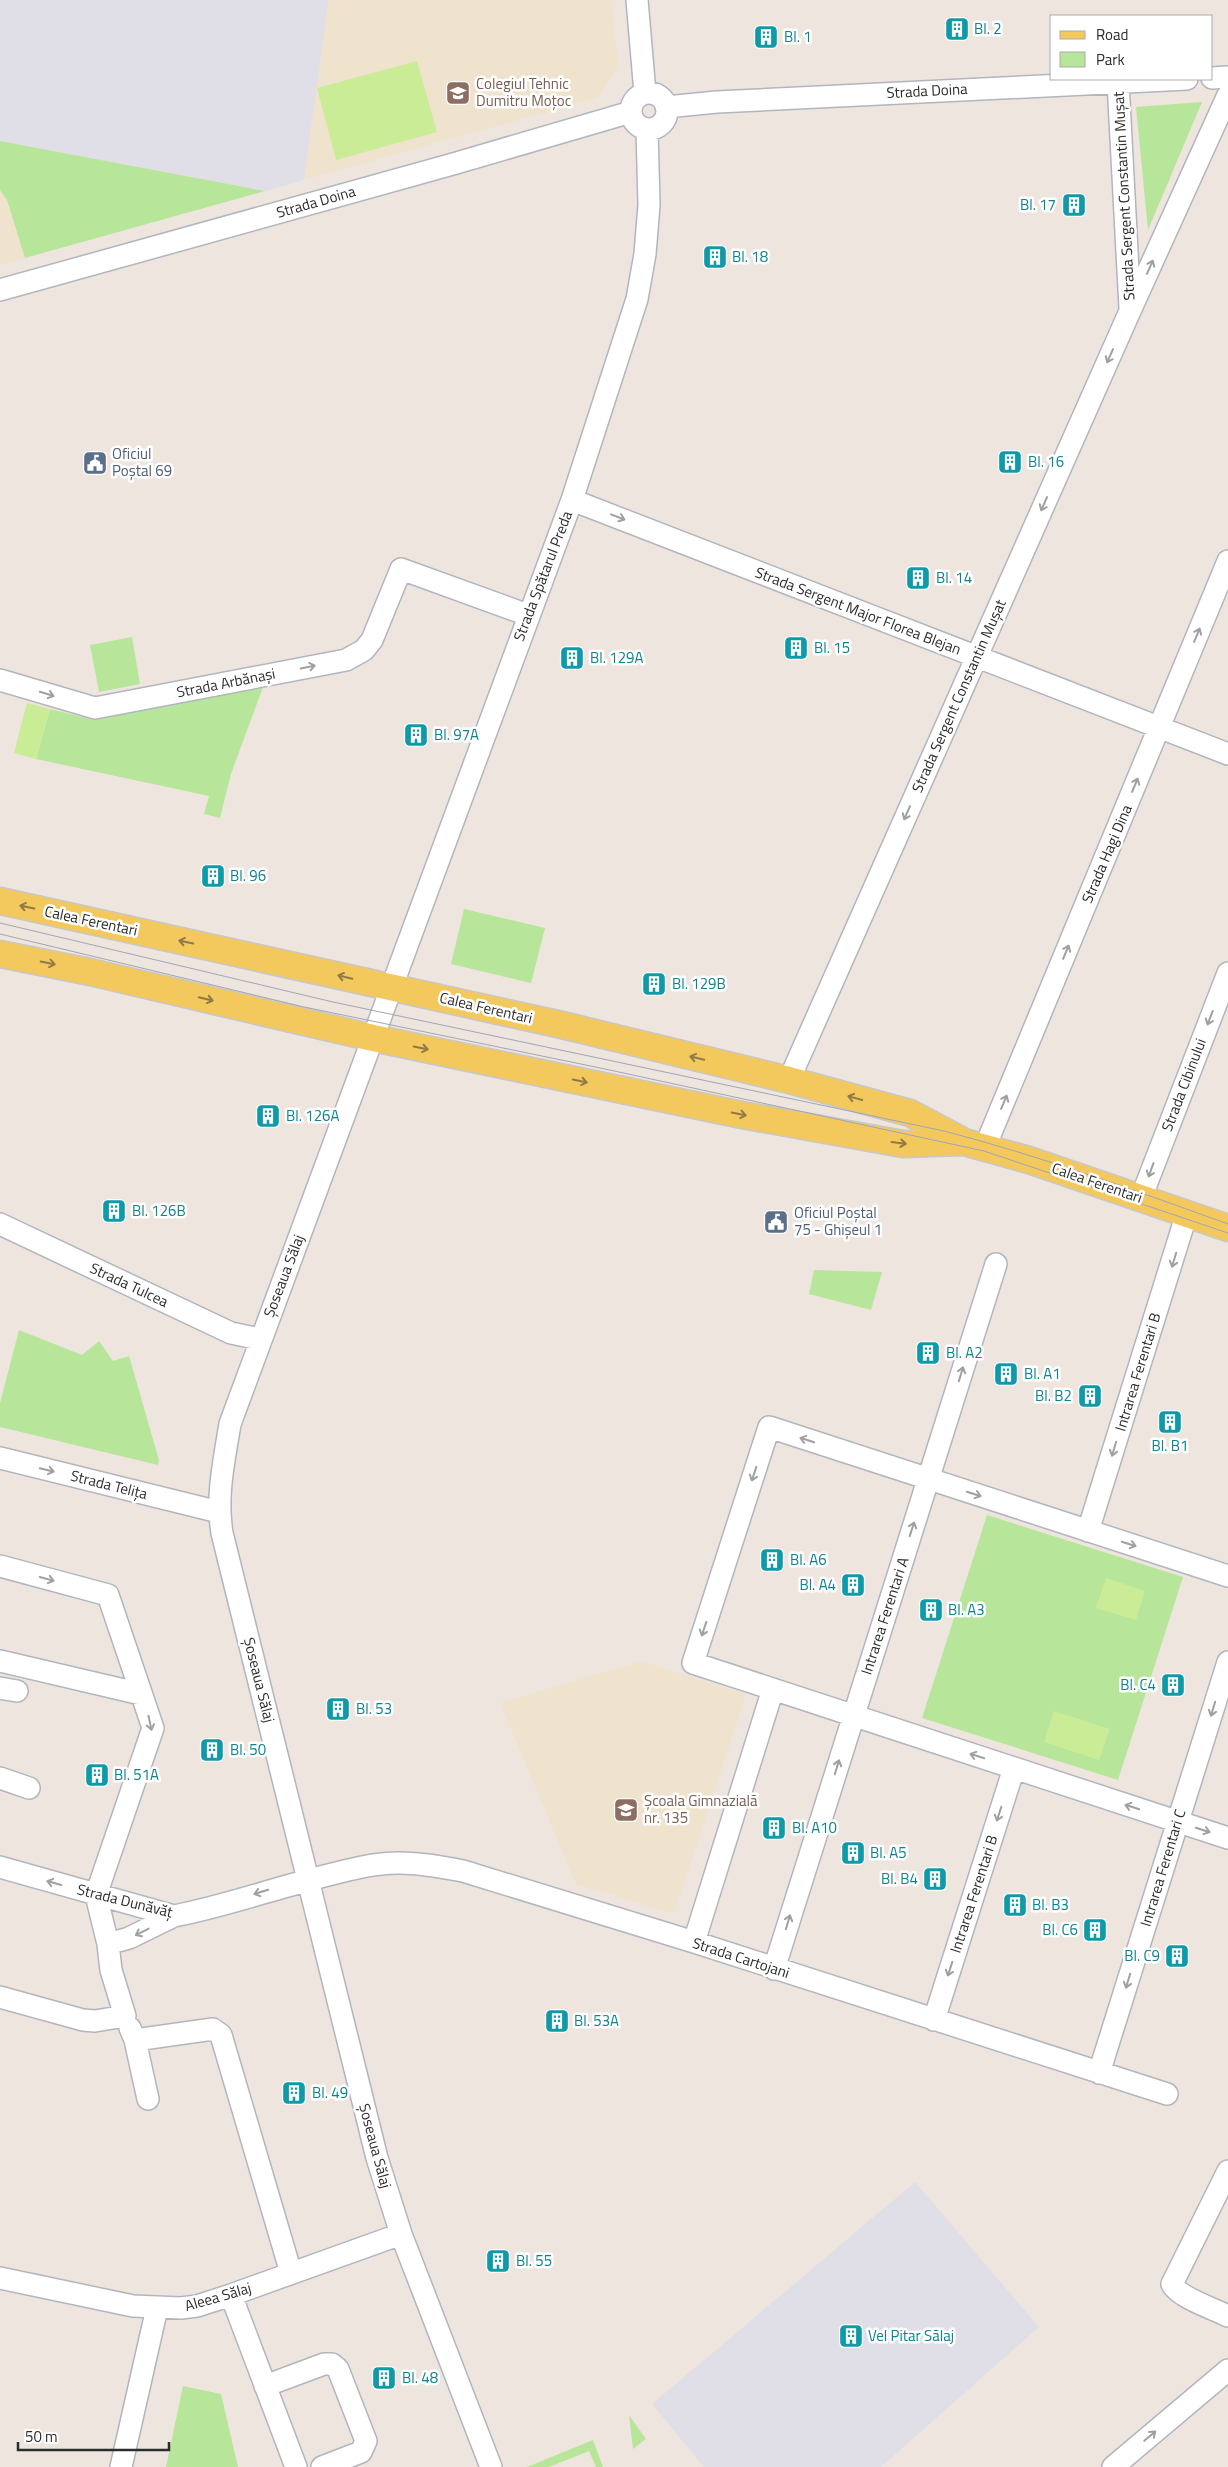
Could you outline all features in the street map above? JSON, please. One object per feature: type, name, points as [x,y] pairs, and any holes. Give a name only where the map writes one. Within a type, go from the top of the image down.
[{"type":"main road","name":"Calea Ferentari","points":[[0,901],[392,987],[789,1080],[910,1113],[975,1144],[1228,1228]]},
{"type":"main road","name":"Calea Ferentari","points":[[0,954],[90,972],[373,1038],[742,1115],[893,1142],[975,1144]]},
{"type":"street","points":[[637,0],[645,93]]},
{"type":"street","points":[[1213,78],[1228,77]]},
{"type":"street","name":"Strada Doina","points":[[666,107],[717,102],[1164,80]]},
{"type":"street","name":"Strada Sergent Constantin Mușat","points":[[1118,82],[1130,311]]},
{"type":"street","points":[[645,93],[656,94],[665,102],[666,107],[662,123],[647,129],[638,125],[631,112],[633,102],[645,93]]},
{"type":"street","name":"Strada Sergent Constantin Mușat","points":[[789,1080],[1130,311],[1228,95]]},
{"type":"street","name":"Strada Doina","points":[[0,290],[453,164],[631,112]]},
{"type":"street","name":"Strada Spătarul Preda","points":[[383,1012],[572,500],[637,299],[645,254],[649,205],[647,129]]},
{"type":"street","name":"Strada Sergent Major Florea Blejan","points":[[572,500],[1228,754]]},
{"type":"street","name":"Strada Hagi Dina","points":[[975,1144],[1159,727],[1228,561]]},
{"type":"street","name":"Strada Arbănași","points":[[0,680],[95,708],[346,660],[364,650],[372,640],[401,569],[528,615]]},
{"type":"street","name":"Strada Cibinului","points":[[1141,1198],[1228,973]]},
{"type":"street","name":"Șoseaua Sălaj","points":[[383,1012],[230,1424],[221,1477],[219,1512],[228,1558],[377,2158],[401,2234],[491,2467]]},
{"type":"street","name":"Intrarea Ferentari B","points":[[1088,1531],[1187,1213]]},
{"type":"street","name":"Strada Tulcea","points":[[0,1224],[231,1333],[260,1339]]},
{"type":"street","name":"Intrarea Ferentari A","points":[[774,1969],[996,1264]]},
{"type":"street","points":[[1228,1576],[769,1428],[693,1663],[1228,1838]]},
{"type":"street","name":"Strada Telița","points":[[0,1458],[219,1512]]},
{"type":"street","points":[[0,1566],[108,1595],[153,1728],[96,1895],[108,1944],[112,1970],[125,2016],[135,2040],[148,2099]]},
{"type":"street","points":[[0,1661],[141,1694]]},
{"type":"street","name":"Intrarea Ferentari C","points":[[1099,2073],[1228,1662]]},
{"type":"street","points":[[694,1942],[773,1689]]},
{"type":"street","name":"Intrarea Ferentari B","points":[[934,2020],[1014,1768]]},
{"type":"street","points":[[0,1778],[29,1788]]},
{"type":"street","name":"Strada Cartojani","points":[[309,1880],[367,1866],[398,1863],[432,1865],[494,1879],[1167,2094]]},
{"type":"street","name":"Strada Dunăvăț","points":[[0,1867],[174,1916],[199,1911],[309,1880]]},
{"type":"street","points":[[108,1944],[129,1938],[174,1916]]},
{"type":"street","points":[[0,1997],[83,2020],[95,2021],[125,2016]]},
{"type":"street","points":[[135,2040],[213,2029],[221,2035],[291,2273]]},
{"type":"street","points":[[1228,2171],[1173,2278],[1172,2284],[1175,2289],[1183,2294],[1228,2316]]},
{"type":"street","name":"Aleea Sălaj","points":[[0,2278],[133,2306],[157,2308],[197,2306],[401,2234]]},
{"type":"street","points":[[231,2295],[296,2467]]},
{"type":"street","points":[[121,2467],[157,2308]]},
{"type":"street","points":[[265,2386],[324,2364],[332,2364],[338,2369],[366,2441],[366,2446],[361,2452],[322,2467]]},
{"type":"street","points":[[1113,2467],[1228,2370]]},
{"type":"shaded area","points":[[0,0],[329,0],[304,180],[265,191],[0,141]]},
{"type":"shaded area","name":"Colegiul Tehnic Dumitru Moțoc","points":[[329,0],[612,0],[618,65],[598,98],[304,180]]},
{"type":"shaded area","points":[[0,190],[7,200],[25,258],[0,265]]},
{"type":"shaded area","name":"Școala Gimnazială nr. 135","points":[[641,1661],[746,1695],[674,1914],[576,1884],[500,1703]]},
{"type":"shaded area","points":[[915,2182],[1039,2327],[881,2467],[704,2467],[652,2404]]},
{"type":"green space","points":[[417,61],[437,132],[336,160],[317,88]]},
{"type":"green space","points":[[1202,102],[1148,230],[1136,107]]},
{"type":"green space","points":[[0,141],[265,191],[25,258],[7,200],[0,190]]},
{"type":"green space","points":[[132,637],[140,684],[99,692],[90,645]]},
{"type":"green space","points":[[263,687],[231,774],[220,818],[204,814],[209,796],[36,759],[50,709],[94,720]]},
{"type":"green space","points":[[27,703],[50,709],[36,759],[14,753]]},
{"type":"green space","points":[[464,909],[545,928],[531,983],[451,964]]},
{"type":"green space","points":[[814,1270],[882,1272],[871,1310],[809,1294]]},
{"type":"green space","points":[[19,1330],[82,1355],[99,1341],[113,1361],[129,1356],[159,1460],[158,1465],[0,1427],[0,1403]]},
{"type":"green space","points":[[987,1515],[1183,1577],[1118,1780],[922,1718]]},
{"type":"green space","points":[[1106,1578],[1145,1591],[1136,1620],[1096,1608]]},
{"type":"green space","points":[[1054,1711],[1110,1729],[1099,1760],[1044,1742]]},
{"type":"green space","points":[[183,2386],[221,2394],[238,2467],[166,2467]]},
{"type":"green space","points":[[629,2415],[646,2439],[633,2449]]},
{"type":"green space","points":[[593,2440],[603,2467],[596,2467],[589,2451],[549,2467],[527,2467]]},
{"type":"tram line","points":[[0,923],[333,1002],[944,1131],[1051,1162],[1228,1224]]},
{"type":"tram line","points":[[0,934],[304,1007],[605,1069],[984,1151],[1228,1233]]},
{"type":"place","name":"Bl. 2","points":[[957,29]]},
{"type":"place","name":"Bl. 1","points":[[766,37]]},
{"type":"place","name":"Colegiul Tehnic Dumitru Moțoc","points":[[458,93]]},
{"type":"place","name":"Bl. 17","points":[[1074,205]]},
{"type":"place","name":"Bl. 18","points":[[715,257]]},
{"type":"place","name":"Bl. 16","points":[[1010,462]]},
{"type":"place","name":"Oficiul Poștal 69","points":[[95,463]]},
{"type":"place","name":"Bl. 14","points":[[918,578]]},
{"type":"place","name":"Bl. 15","points":[[796,648]]},
{"type":"place","name":"Bl. 129A","points":[[572,658]]},
{"type":"place","name":"Bl. 97A","points":[[416,735]]},
{"type":"place","name":"Bl. 96","points":[[213,876]]},
{"type":"place","name":"Bl. 129B","points":[[654,984]]},
{"type":"place","name":"Bl. 126A","points":[[268,1116]]},
{"type":"place","name":"Bl. 126B","points":[[114,1211]]},
{"type":"place","name":"Oficiul Poștal 75 - Ghișeul 1","points":[[776,1222]]},
{"type":"place","name":"Bl. A2","points":[[928,1353]]},
{"type":"place","name":"Bl. A1","points":[[1006,1374]]},
{"type":"place","name":"Bl. B2","points":[[1090,1396]]},
{"type":"place","name":"Bl. B1","points":[[1170,1422]]},
{"type":"place","name":"Bl. A6","points":[[772,1560]]},
{"type":"place","name":"Bl. A4","points":[[853,1585]]},
{"type":"place","name":"Bl. A3","points":[[931,1610]]},
{"type":"place","name":"Bl. C4","points":[[1173,1685]]},
{"type":"place","name":"Bl. 53","points":[[338,1709]]},
{"type":"place","name":"Bl. 50","points":[[212,1750]]},
{"type":"place","name":"Bl. 51A","points":[[97,1775]]},
{"type":"place","name":"Școala Gimnazială nr. 135","points":[[626,1810]]},
{"type":"place","name":"Bl. A10","points":[[774,1828]]},
{"type":"place","name":"Bl. A5","points":[[853,1853]]},
{"type":"place","name":"Bl. B4","points":[[935,1879]]},
{"type":"place","name":"Bl. B3","points":[[1015,1905]]},
{"type":"place","name":"Bl. C6","points":[[1095,1930]]},
{"type":"place","name":"Bl. C9","points":[[1177,1956]]},
{"type":"place","name":"Bl. 53A","points":[[557,2021]]},
{"type":"place","name":"Bl. 49","points":[[294,2093]]},
{"type":"place","name":"Bl. 55","points":[[498,2261]]},
{"type":"place","name":"Vel Pitar Sălaj","points":[[851,2336]]},
{"type":"place","name":"Bl. 48","points":[[384,2378]]}]
